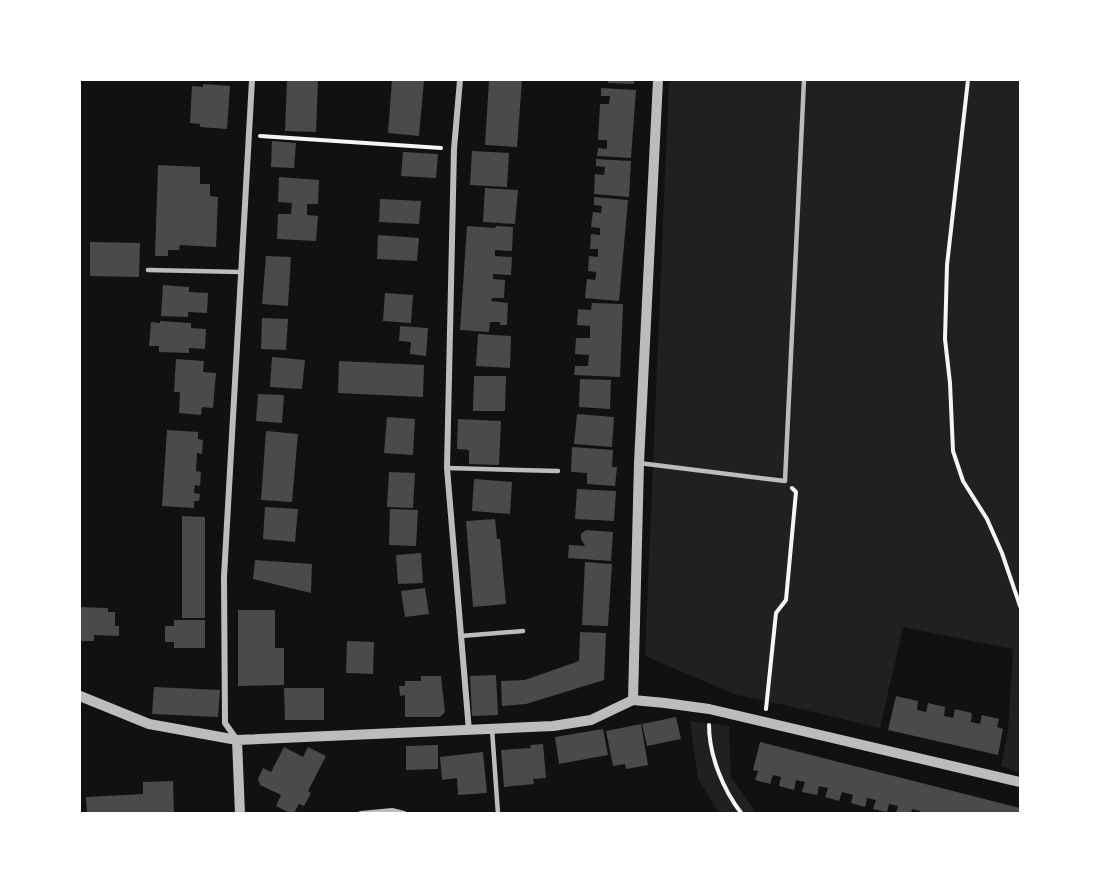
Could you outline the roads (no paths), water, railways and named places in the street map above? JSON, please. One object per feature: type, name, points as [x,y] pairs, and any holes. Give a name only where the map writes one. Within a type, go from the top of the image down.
[{"type":"street","points":[[240,813],[237,740],[225,723],[224,577],[252,80]]},
{"type":"street","points":[[460,80],[454,149],[447,468],[469,731]]},
{"type":"street","points":[[633,700],[639,463],[658,80]]},
{"type":"street","points":[[80,696],[149,724],[237,740],[304,735],[469,731],[554,726],[591,720],[633,700],[709,709],[1020,782]]},
{"type":"street","points":[[361,813],[392,811],[404,813]]},
{"type":"lane","points":[[639,463],[785,481],[804,80]]},
{"type":"lane","points":[[148,270],[241,272]]},
{"type":"lane","points":[[447,468],[558,471]]},
{"type":"lane","points":[[461,636],[522,631]]},
{"type":"lane","points":[[492,729],[498,813]]}]
